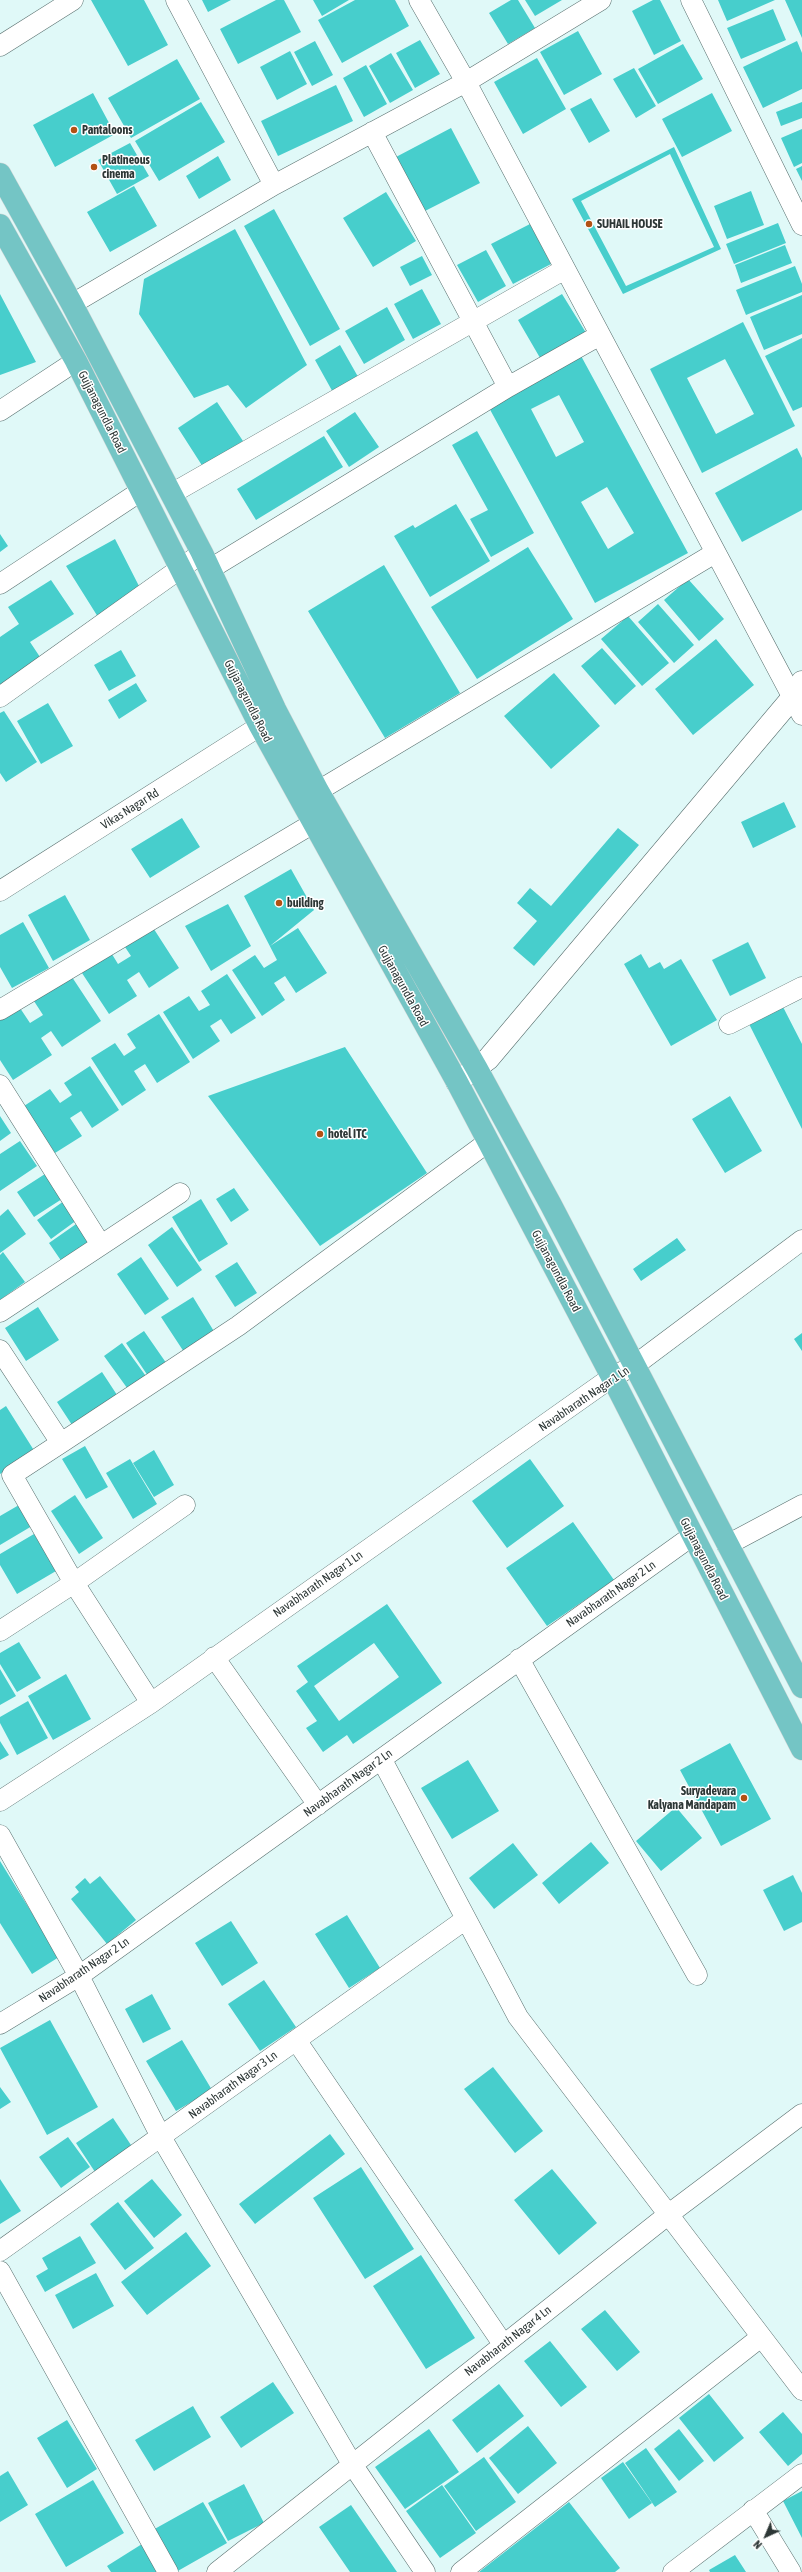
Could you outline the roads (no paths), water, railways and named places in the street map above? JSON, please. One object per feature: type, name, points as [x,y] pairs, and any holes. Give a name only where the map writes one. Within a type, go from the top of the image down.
[{"type":"main road","name":"Gujjanagundla Road","points":[[0,174],[72,304],[206,561],[275,709],[318,791],[477,1070],[635,1365],[727,1545],[802,1687]]},
{"type":"main road","name":"Gujjanagundla Road","points":[[0,225],[76,361],[260,726],[312,824],[457,1082],[612,1377],[802,1749]]},
{"type":"street","points":[[0,46],[73,0]]},
{"type":"street","points":[[176,0],[274,185]]},
{"type":"street","points":[[419,0],[466,82],[715,553],[799,698],[493,1053],[477,1070],[457,1082]]},
{"type":"street","points":[[72,304],[274,185],[466,82],[602,0]]},
{"type":"street","points":[[691,0],[802,226]]},
{"type":"street","points":[[372,132],[508,387]]},
{"type":"street","points":[[171,494],[565,269]]},
{"type":"street","points":[[0,697],[15,688],[179,567],[206,561],[600,335]]},
{"type":"street","points":[[0,411],[76,361]]},
{"type":"street","points":[[0,584],[141,491]]},
{"type":"street","points":[[318,791],[715,553]]},
{"type":"street","name":"Vikas Nagar Rd","points":[[0,891],[260,726]]},
{"type":"street","points":[[0,1010],[312,824]]},
{"type":"street","points":[[729,1024],[802,986]]},
{"type":"street","points":[[0,1085],[101,1245]]},
{"type":"street","points":[[151,1703],[74,1583],[12,1475],[238,1326],[488,1142]]},
{"type":"street","points":[[0,1312],[180,1193]]},
{"type":"street","name":"Navabharath Nagar 1 Ln","points":[[0,1801],[151,1703],[612,1377],[635,1365],[799,1247]]},
{"type":"street","points":[[0,1350],[61,1443]]},
{"type":"street","points":[[0,1631],[74,1583],[185,1505]]},
{"type":"street","points":[[727,1545],[802,1505]]},
{"type":"street","name":"Navabharath Nagar 2 Ln","points":[[0,2024],[80,1976],[692,1536]]},
{"type":"street","points":[[214,1657],[318,1805]]},
{"type":"street","points":[[519,1659],[696,1975]]},
{"type":"street","points":[[382,1760],[518,2017],[802,2390]]},
{"type":"street","points":[[0,1836],[80,1976],[161,2136],[352,2464],[425,2572]]},
{"type":"street","name":"Navabharath Nagar 3 Ln","points":[[0,2251],[466,1919]]},
{"type":"street","points":[[296,2040],[503,2344]]},
{"type":"street","name":"Navabharath Nagar 4 Ln","points":[[217,2572],[669,2214],[802,2114]]},
{"type":"street","points":[[0,2271],[168,2572]]},
{"type":"street","points":[[460,2572],[761,2337]]},
{"type":"street","points":[[673,2572],[802,2474]]},
{"type":"street","points":[[753,2510],[791,2572]]},
{"type":"place","name":"Pantaloons","points":[[74,130]]},
{"type":"place","name":"Platineous cinema","points":[[94,167]]},
{"type":"place","name":"SUHAIL HOUSE","points":[[589,224]]},
{"type":"place","name":"building","points":[[279,903]]},
{"type":"place","name":"hotel ITC","points":[[320,1134]]},
{"type":"place","name":"Suryadevara Kalyana Mandapam","points":[[744,1798]]}]
